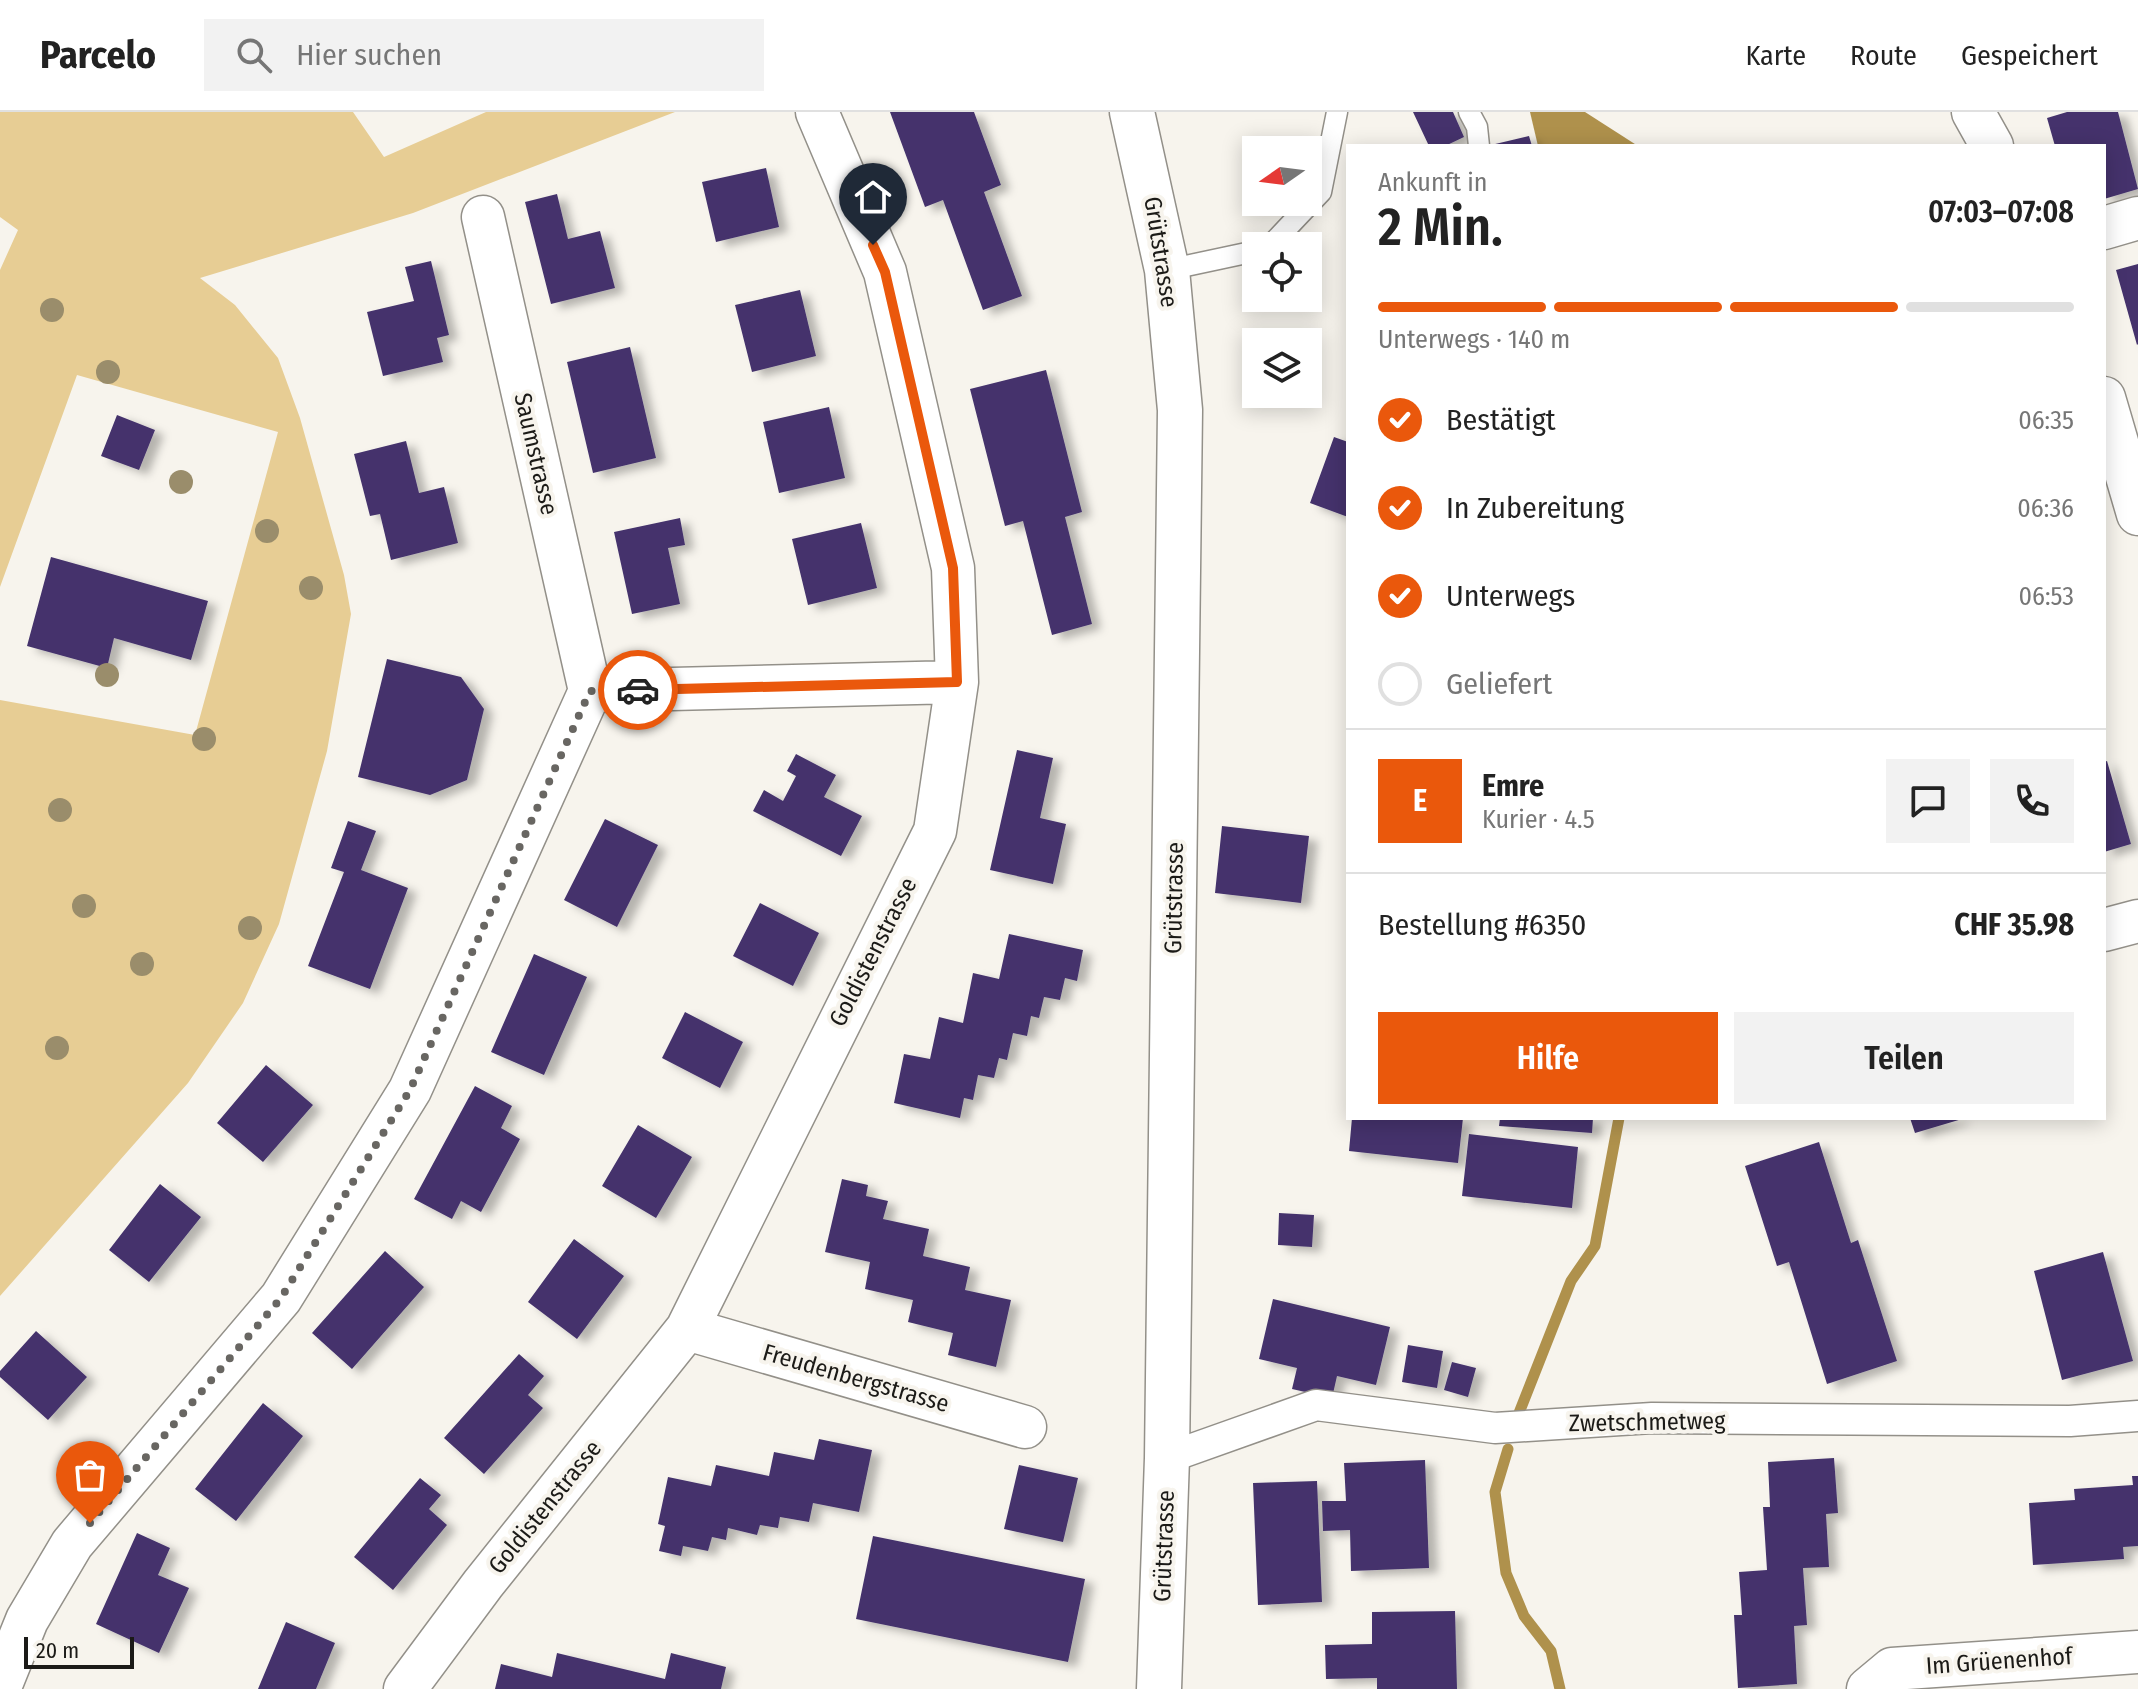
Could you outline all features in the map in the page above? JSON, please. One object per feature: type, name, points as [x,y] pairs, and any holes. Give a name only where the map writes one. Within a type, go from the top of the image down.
[{"type":"main road","name":"Grütstrasse","points":[[1132,112],[1167,270],[1180,410],[1167,1458],[1159,1689]]},
{"type":"street","name":"Goldistenstrasse","points":[[405,1689],[687,1329],[935,831],[957,682],[953,568],[885,272],[817,112]]},
{"type":"street","points":[[1973,112],[1991,144]]},
{"type":"street","name":"Saumstrasse","points":[[483,217],[590,691]]},
{"type":"street","points":[[2106,227],[2138,218]]},
{"type":"street","points":[[2106,405],[2138,514]]},
{"type":"street","points":[[0,1687],[27,1620],[72,1544],[281,1298],[410,1090],[590,691],[957,682]]},
{"type":"street","points":[[2106,929],[2138,921]]},
{"type":"street","name":"Freudenbergstrasse","points":[[687,1329],[1025,1427]]},
{"type":"street","name":"Zwetschmetweg","points":[[1167,1458],[1316,1405],[1495,1428],[1652,1418],[2070,1421],[2138,1416]]},
{"type":"street","name":"Im Grüenenhof","points":[[1868,1689],[1892,1669],[2138,1652]]},
{"type":"lane","points":[[1283,232],[1321,192],[1337,112]]},
{"type":"lane","points":[[1469,112],[1477,127],[1479,144]]},
{"type":"lane","points":[[1167,270],[1242,254]]},
{"type":"shaded area","points":[[0,112],[353,112],[384,157],[486,112],[675,112],[413,213],[200,278],[235,305],[278,358],[300,418],[344,575],[351,614],[327,751],[279,924],[243,1003],[188,1083],[0,1296],[0,700],[195,735],[278,432],[77,375],[0,587],[0,270],[18,230],[0,217]]},
{"type":"shaded area","points":[[1530,112],[1585,112],[1635,144],[1538,144]]},
{"type":"building","points":[[890,112],[974,112],[1001,185],[984,192],[1022,296],[983,310],[943,200],[925,207]]},
{"type":"building","points":[[1413,112],[1453,112],[1464,137],[1449,144],[1428,144]]},
{"type":"building","points":[[2067,112],[2118,112],[2138,189],[2106,198],[2106,144],[2054,144],[2047,118]]},
{"type":"building","points":[[1529,136],[1531,144],[1495,144]]},
{"type":"building","points":[[766,168],[779,227],[716,242],[702,182]]},
{"type":"building","points":[[557,194],[568,239],[600,231],[615,288],[551,304],[525,202]]},
{"type":"building","points":[[431,261],[449,335],[437,338],[443,362],[383,376],[367,312],[414,301],[405,267]]},
{"type":"building","points":[[2138,264],[2138,344],[2137,345],[2116,270]]},
{"type":"building","points":[[800,290],[816,356],[752,372],[735,305]]},
{"type":"building","points":[[630,347],[656,458],[593,473],[567,362]]},
{"type":"building","points":[[1046,370],[1082,512],[1065,517],[1092,624],[1052,635],[1023,521],[1005,526],[970,389]]},
{"type":"building","points":[[829,407],[845,478],[779,493],[763,422]]},
{"type":"building","points":[[117,415],[155,430],[139,470],[101,456]]},
{"type":"building","points":[[1334,437],[1346,441],[1346,516],[1310,503]]},
{"type":"building","points":[[406,441],[419,493],[444,487],[458,543],[391,560],[380,514],[370,516],[354,454]]},
{"type":"building","points":[[680,518],[685,545],[668,548],[680,604],[632,614],[614,532]]},
{"type":"building","points":[[861,523],[877,588],[808,605],[792,539]]},
{"type":"building","points":[[51,557],[208,601],[191,660],[114,638],[107,668],[27,646]]},
{"type":"building","points":[[387,659],[461,677],[484,709],[467,780],[430,795],[358,777]]},
{"type":"building","points":[[1017,750],[1053,758],[1040,818],[1066,824],[1053,884],[990,870]]},
{"type":"building","points":[[796,754],[836,775],[824,797],[862,816],[841,856],[753,811],[764,790],[783,801],[796,776],[787,771]]},
{"type":"building","points":[[2106,761],[2131,844],[2106,851]]},
{"type":"building","points":[[605,819],[658,845],[617,927],[564,900]]},
{"type":"building","points":[[348,821],[376,831],[361,870],[408,888],[370,989],[308,966],[344,872],[331,868]]},
{"type":"building","points":[[1222,826],[1309,836],[1301,903],[1215,893]]},
{"type":"building","points":[[760,903],[819,933],[793,986],[733,956]]},
{"type":"building","points":[[1009,934],[1083,950],[1077,981],[1065,978],[1060,1000],[1044,997],[1039,1018],[1031,1016],[1027,1036],[1013,1033],[1007,1060],[999,1058],[994,1078],[978,1075],[973,1100],[964,1098],[960,1118],[894,1103],[904,1054],[930,1059],[939,1017],[963,1023],[973,973],[999,979]]},
{"type":"building","points":[[534,954],[587,977],[544,1075],[491,1052]]},
{"type":"building","points":[[685,1012],[743,1042],[720,1088],[662,1058]]},
{"type":"building","points":[[266,1065],[313,1105],[263,1162],[217,1123]]},
{"type":"building","points":[[475,1086],[512,1106],[501,1128],[520,1139],[481,1212],[461,1201],[452,1219],[414,1199]]},
{"type":"building","points":[[1352,1120],[1463,1120],[1458,1163],[1349,1151]]},
{"type":"building","points":[[1500,1120],[1593,1120],[1592,1133],[1499,1126]]},
{"type":"building","points":[[1911,1120],[1959,1120],[1915,1133]]},
{"type":"building","points":[[638,1125],[692,1157],[656,1218],[602,1186]]},
{"type":"building","points":[[1469,1134],[1578,1147],[1572,1208],[1462,1196]]},
{"type":"building","points":[[1819,1142],[1851,1243],[1858,1240],[1897,1361],[1827,1384],[1789,1262],[1777,1266],[1745,1166]]},
{"type":"building","points":[[842,1179],[868,1185],[866,1196],[888,1201],[883,1219],[929,1229],[923,1256],[970,1267],[965,1290],[1011,1300],[996,1367],[948,1355],[953,1333],[908,1322],[913,1300],[865,1289],[870,1262],[825,1252]]},
{"type":"building","points":[[160,1184],[201,1217],[149,1282],[109,1250]]},
{"type":"building","points":[[1279,1213],[1314,1215],[1312,1247],[1278,1245]]},
{"type":"building","points":[[574,1239],[624,1276],[577,1339],[528,1302]]},
{"type":"building","points":[[385,1251],[424,1287],[352,1369],[312,1333]]},
{"type":"building","points":[[2103,1252],[2133,1361],[2062,1380],[2034,1271]]},
{"type":"building","points":[[1273,1299],[1390,1327],[1376,1385],[1337,1376],[1332,1398],[1292,1389],[1297,1368],[1259,1359]]},
{"type":"building","points":[[36,1331],[87,1377],[48,1420],[0,1377],[0,1371]]},
{"type":"building","points":[[1408,1345],[1443,1351],[1437,1388],[1402,1382]]},
{"type":"building","points":[[519,1354],[544,1376],[528,1395],[543,1408],[484,1474],[444,1438]]},
{"type":"building","points":[[1452,1362],[1476,1368],[1468,1397],[1444,1390]]},
{"type":"building","points":[[263,1403],[303,1436],[236,1521],[195,1489]]},
{"type":"building","points":[[819,1439],[872,1450],[859,1512],[813,1503],[809,1522],[780,1517],[778,1528],[760,1525],[757,1535],[728,1528],[726,1540],[712,1537],[708,1551],[683,1546],[681,1556],[659,1551],[665,1526],[658,1524],[668,1477],[711,1486],[716,1465],[769,1476],[774,1452],[814,1460]]},
{"type":"building","points":[[1834,1458],[1838,1513],[1826,1514],[1829,1567],[1803,1568],[1807,1625],[1794,1626],[1797,1684],[1738,1688],[1734,1615],[1742,1615],[1739,1572],[1767,1570],[1763,1507],[1770,1507],[1768,1462]]},
{"type":"building","points":[[1425,1460],[1429,1568],[1351,1571],[1350,1530],[1323,1531],[1322,1501],[1346,1501],[1344,1463]]},
{"type":"building","points":[[1019,1465],[1078,1478],[1063,1542],[1004,1529]]},
{"type":"building","points":[[2132,1476],[2138,1476],[2138,1546],[2123,1547],[2124,1559],[2033,1565],[2029,1503],[2075,1500],[2074,1489],[2133,1485]]},
{"type":"building","points":[[420,1478],[441,1495],[429,1509],[447,1525],[393,1590],[354,1557]]},
{"type":"building","points":[[1317,1481],[1322,1602],[1258,1605],[1253,1483]]},
{"type":"building","points":[[137,1533],[170,1548],[158,1575],[189,1588],[159,1653],[96,1624]]},
{"type":"building","points":[[873,1536],[1085,1579],[1068,1662],[856,1619]]},
{"type":"building","points":[[1455,1611],[1457,1689],[1377,1689],[1377,1678],[1326,1679],[1325,1645],[1372,1644],[1372,1612]]},
{"type":"building","points":[[286,1622],[335,1643],[316,1689],[258,1689]]},
{"type":"building","points":[[557,1653],[665,1679],[671,1653],[726,1667],[721,1689],[495,1689],[501,1664],[552,1677]]},
{"type":"waterway","points":[[1517,1418],[1571,1281],[1595,1246],[1619,1120]]},
{"type":"waterway","points":[[1508,1449],[1495,1492],[1506,1573],[1524,1616],[1551,1651],[1560,1689]]},
{"type":"way so far","points":[[90,1523],[281,1298],[410,1090],[590,691],[638,690]]},
{"type":"route","points":[[638,690],[957,682],[953,568],[885,272],[873,245]]}]
